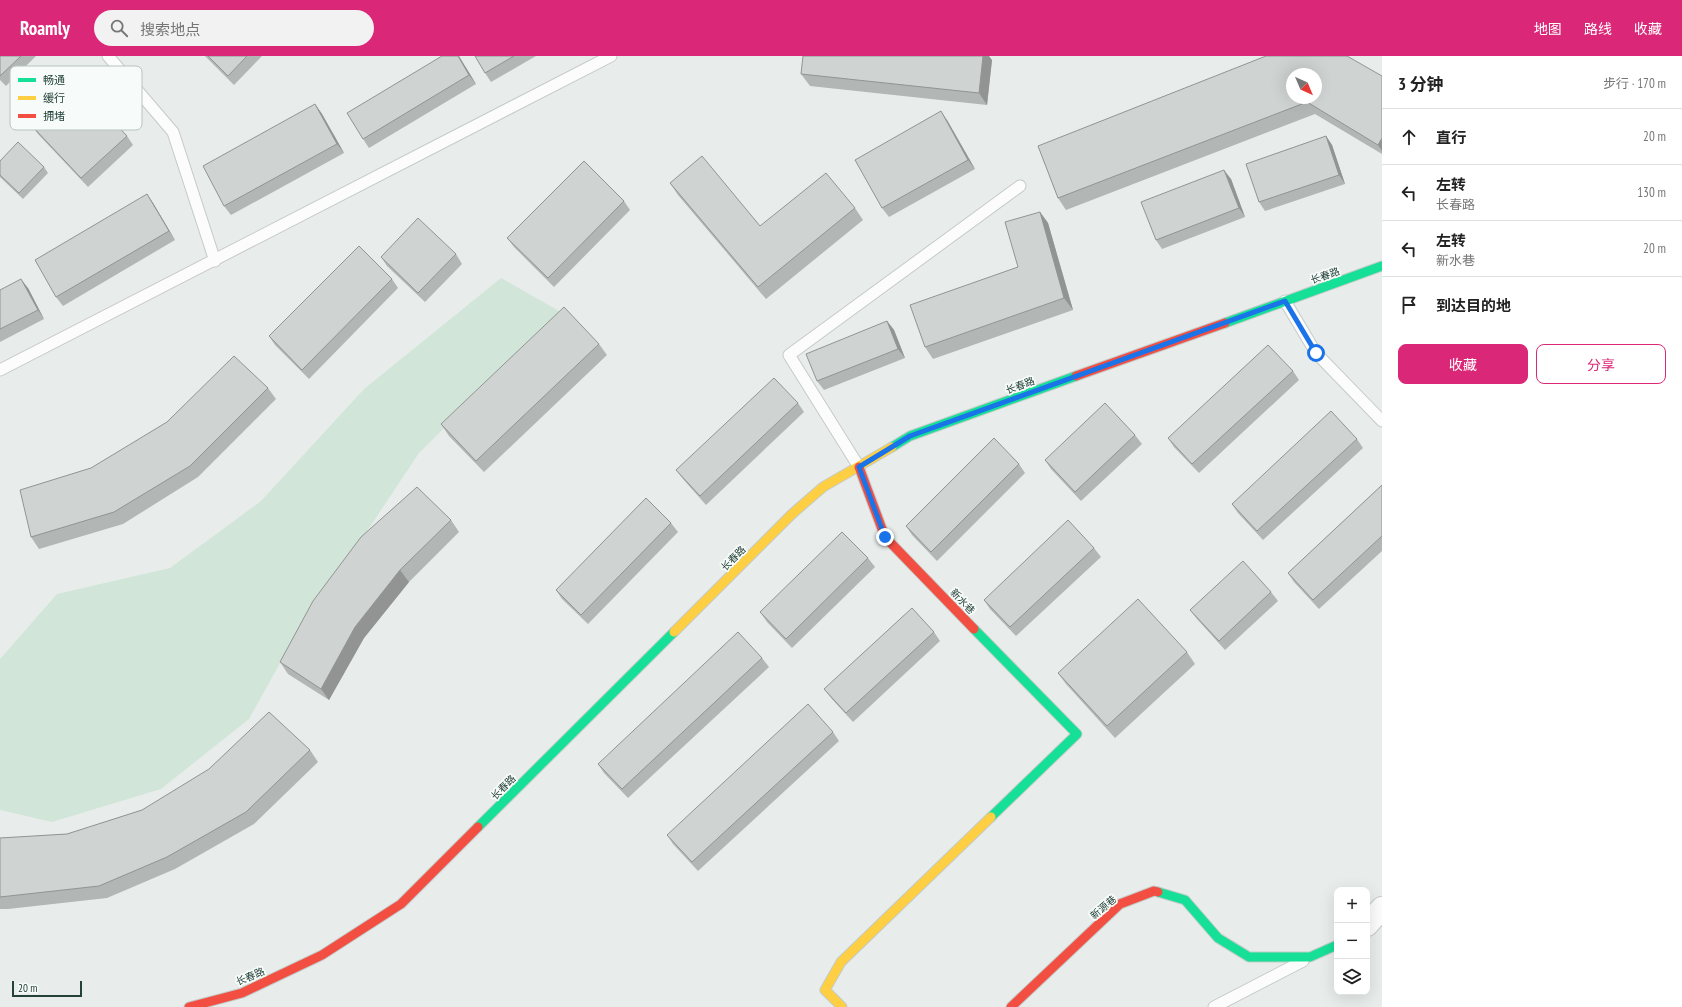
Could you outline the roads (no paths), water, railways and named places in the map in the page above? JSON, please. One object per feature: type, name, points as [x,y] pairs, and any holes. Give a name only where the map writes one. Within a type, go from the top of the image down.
[{"type":"main road","name":"长春路","points":[[189,1007],[242,993],[322,955],[401,904],[792,514],[823,487],[910,436],[1382,266]]},
{"type":"main road","name":"新水巷","points":[[842,1007],[825,990],[841,962],[1077,734],[885,537],[859,467]]},
{"type":"main road","name":"新源巷","points":[[1011,1007],[1120,904],[1154,891],[1185,900],[1218,938],[1249,957],[1310,957]]},
{"type":"main road","points":[[1310,957],[1334,946]]},
{"type":"street","points":[[1369,923],[1382,908]]},
{"type":"lane","points":[[108,56],[117,66]]},
{"type":"lane","points":[[0,370],[215,261],[611,56]]},
{"type":"lane","points":[[142,96],[173,132],[215,261]]},
{"type":"lane","points":[[859,467],[789,355],[1020,186]]},
{"type":"lane","points":[[1285,301],[1316,353],[1382,421]]},
{"type":"lane","points":[[1214,1007],[1310,957]]}]
